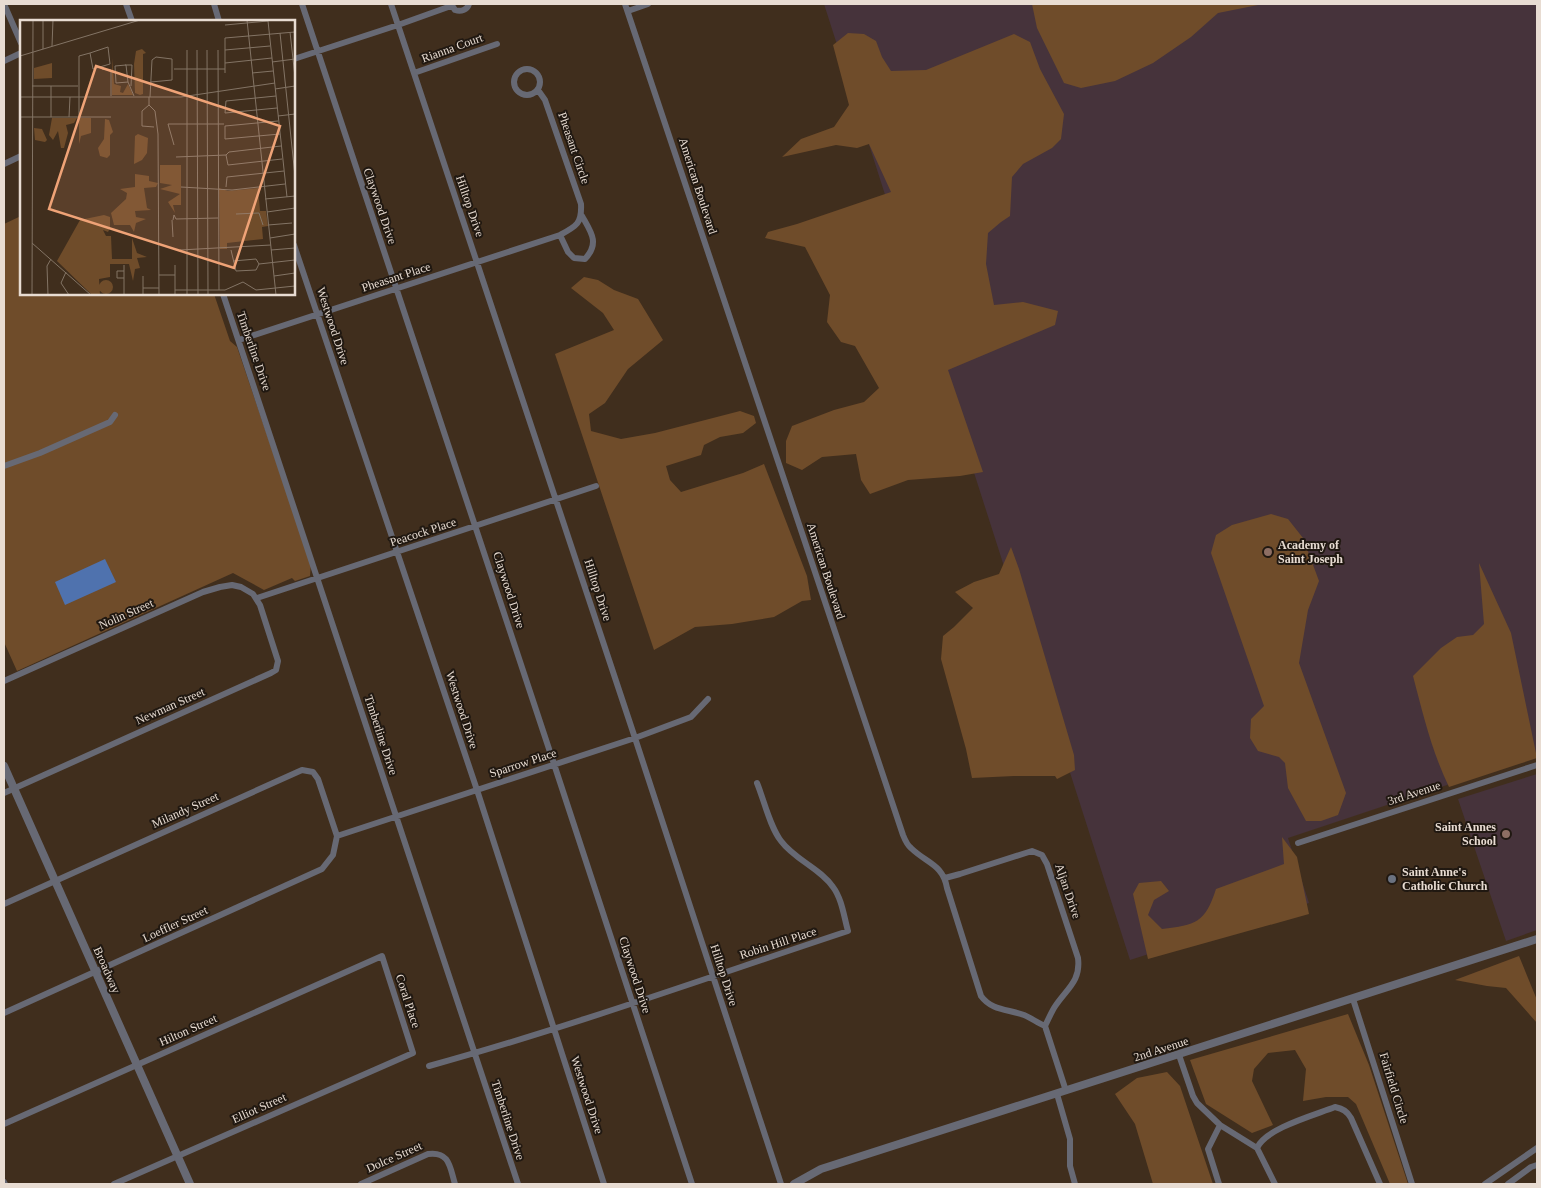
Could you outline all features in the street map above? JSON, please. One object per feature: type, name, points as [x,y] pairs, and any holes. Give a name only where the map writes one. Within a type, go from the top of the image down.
[{"type":"street","points":[[4,4],[20,41]]},
{"type":"street","points":[[126,4],[132,20]]},
{"type":"street","points":[[214,4],[220,20]]},
{"type":"street","name":"Claywood Drive","points":[[302,4],[692,1184]]},
{"type":"street","name":"Hilltop Drive","points":[[391,4],[636,738],[781,1184]]},
{"type":"street","points":[[295,59],[398,25],[451,5],[455,10],[461,11],[466,9],[469,4]]},
{"type":"street","points":[[626,7],[648,4]]},
{"type":"street","name":"American Boulevard","points":[[626,7],[902,835],[909,847],[931,862],[945,878],[981,996],[986,1003],[995,1008],[1024,1015],[1045,1026]]},
{"type":"street","name":"Rianna Court","points":[[414,73],[497,44]]},
{"type":"street","points":[[4,61],[20,53]]},
{"type":"street","name":"Pheasant Circle","points":[[526,68],[534,70],[539,75],[541,83],[538,90],[532,95],[524,95],[517,92],[514,85],[514,77],[519,71],[526,68]]},
{"type":"street","name":"Pheasant Circle","points":[[538,90],[545,100],[581,204],[582,216],[590,230],[594,245],[592,252],[585,258],[574,258],[568,252],[560,235]]},
{"type":"street","points":[[4,164],[20,156]]},
{"type":"street","points":[[560,235],[576,226],[582,216]]},
{"type":"street","name":"Pheasant Place","points":[[239,340],[560,235]]},
{"type":"street","name":"Westwood Drive","points":[[295,247],[477,790],[604,1184]]},
{"type":"street","name":"Timberline Drive","points":[[223,295],[518,1184]]},
{"type":"street","points":[[4,466],[40,453],[110,422],[115,415]]},
{"type":"street","name":"Peacock Place","points":[[257,598],[596,486]]},
{"type":"street","name":"Nolin Street","points":[[4,681],[211,589],[237,586],[246,588],[257,598]]},
{"type":"street","name":"Newman Street","points":[[4,793],[274,672],[278,666],[278,661],[257,598]]},
{"type":"street","name":"Sparrow Place","points":[[337,836],[636,738],[691,717],[708,698]]},
{"type":"street","name":"3rd Avenue","points":[[1298,843],[1537,765]]},
{"type":"street","name":"Broadway","points":[[4,766],[190,1184]]},
{"type":"street","name":"Milandy Street","points":[[4,904],[302,770],[312,772],[318,779],[337,836]]},
{"type":"street","name":"Robin Hill Place","points":[[429,1066],[474,1054],[633,1003],[848,931],[840,901],[834,888],[780,840],[758,783]]},
{"type":"street","name":"Loeffler Street","points":[[4,1013],[322,869],[333,855],[337,836]]},
{"type":"street","name":"Aljan Drive","points":[[945,878],[1032,851],[1042,855],[1057,892],[1080,969],[1076,979],[1054,1008],[1045,1026]]},
{"type":"street","name":"2nd Avenue","points":[[794,1184],[822,1169],[1537,939]]},
{"type":"street","name":"Coral Place","points":[[382,956],[413,1053]]},
{"type":"street","name":"Hilton Street","points":[[4,1124],[382,956]]},
{"type":"street","name":"Fairfield Circle","points":[[1353,999],[1412,1184]]},
{"type":"street","points":[[1045,1026],[1066,1091]]},
{"type":"street","name":"Elliot Street","points":[[114,1184],[413,1053]]},
{"type":"street","points":[[1178,1055],[1197,1103],[1220,1125],[1258,1148],[1275,1184]]},
{"type":"street","points":[[1057,1094],[1070,1139],[1070,1166],[1075,1184]]},
{"type":"street","points":[[1258,1148],[1264,1139],[1276,1131],[1335,1107],[1342,1109],[1348,1112],[1380,1184]]},
{"type":"street","points":[[1219,1184],[1208,1149],[1220,1125]]},
{"type":"street","points":[[1485,1184],[1537,1148]]},
{"type":"street","name":"Dolce Street","points":[[361,1184],[428,1154],[437,1154],[447,1159],[455,1184]]},
{"type":"street","points":[[1508,1184],[1531,1167],[1537,1165]]},
{"type":"shaded area","name":"Academy of Saint Joseph","points":[[824,4],[1537,4],[1537,755],[1288,838],[1309,903],[1130,960]]},
{"type":"shaded area","points":[[1032,4],[1263,4],[1218,13],[1191,37],[1153,63],[1115,81],[1081,88],[1064,83],[1037,28]]},
{"type":"shaded area","points":[[848,33],[864,34],[876,41],[882,57],[891,71],[926,70],[1014,34],[1030,42],[1040,69],[1064,114],[1061,139],[1052,148],[1023,164],[1012,177],[1010,216],[988,233],[986,264],[994,305],[1023,302],[1058,311],[1055,325],[948,370],[983,472],[960,476],[908,480],[870,494],[861,480],[856,454],[822,457],[802,470],[786,463],[786,441],[792,426],[834,410],[864,402],[879,388],[855,346],[841,342],[827,322],[830,295],[805,247],[765,238],[768,232],[891,192],[869,144],[857,148],[836,145],[782,157],[801,139],[834,127],[849,105],[833,45]]},
{"type":"shaded area","points":[[20,216],[20,295],[214,295],[230,341],[237,347],[311,564],[310,576],[295,581],[292,578],[264,590],[233,573],[17,671],[4,642],[4,224]]},
{"type":"shaded area","points":[[584,277],[598,280],[614,290],[638,299],[663,340],[628,369],[605,403],[589,414],[591,431],[621,439],[655,433],[740,411],[754,416],[756,423],[743,433],[720,437],[704,445],[701,455],[666,466],[670,480],[681,492],[743,473],[764,464],[807,576],[811,600],[802,601],[774,617],[732,624],[695,627],[654,650],[555,354],[614,330],[603,313],[571,288]]},
{"type":"shaded area","points":[[1271,514],[1288,519],[1303,538],[1319,581],[1308,610],[1299,663],[1346,793],[1338,815],[1321,821],[1306,821],[1288,788],[1285,763],[1279,757],[1258,751],[1250,738],[1251,719],[1264,706],[1211,553],[1216,535],[1232,525]]},
{"type":"shaded area","points":[[1011,547],[1074,755],[1075,770],[1057,779],[1055,776],[972,778],[966,749],[941,659],[943,636],[973,608],[955,592],[974,582],[999,574]]},
{"type":"shaded area","points":[[1479,563],[1511,633],[1537,758],[1449,787],[1433,747],[1413,676],[1441,648],[1457,637],[1473,635],[1484,624]]},
{"type":"shaded area","points":[[1537,774],[1537,930],[1506,941],[1458,799]]},
{"type":"shaded area","points":[[1282,837],[1297,857],[1309,914],[1148,959],[1133,894],[1139,883],[1161,881],[1169,891],[1154,900],[1148,915],[1162,929],[1191,924],[1203,916],[1208,909],[1216,889],[1284,864]]},
{"type":"shaded area","points":[[1519,956],[1537,1000],[1537,1023],[1506,988],[1455,980]]},
{"type":"shaded area","points":[[1348,1014],[1369,1065],[1408,1184],[1390,1184],[1356,1104],[1348,1097],[1326,1097],[1303,1101],[1306,1069],[1295,1050],[1268,1053],[1254,1069],[1252,1081],[1273,1125],[1252,1133],[1206,1104],[1190,1060]]},
{"type":"shaded area","points":[[1167,1072],[1180,1086],[1213,1184],[1153,1184],[1135,1124],[1115,1094],[1137,1078]]},
{"type":"water","points":[[105,559],[116,582],[65,605],[55,582]]},
{"type":"place","name":"Academy of Saint Joseph","points":[[1268,552]]},
{"type":"place","name":"Saint Annes School","points":[[1506,834]]},
{"type":"place","name":"Saint Anne's Catholic Church","points":[[1392,879]]}]
